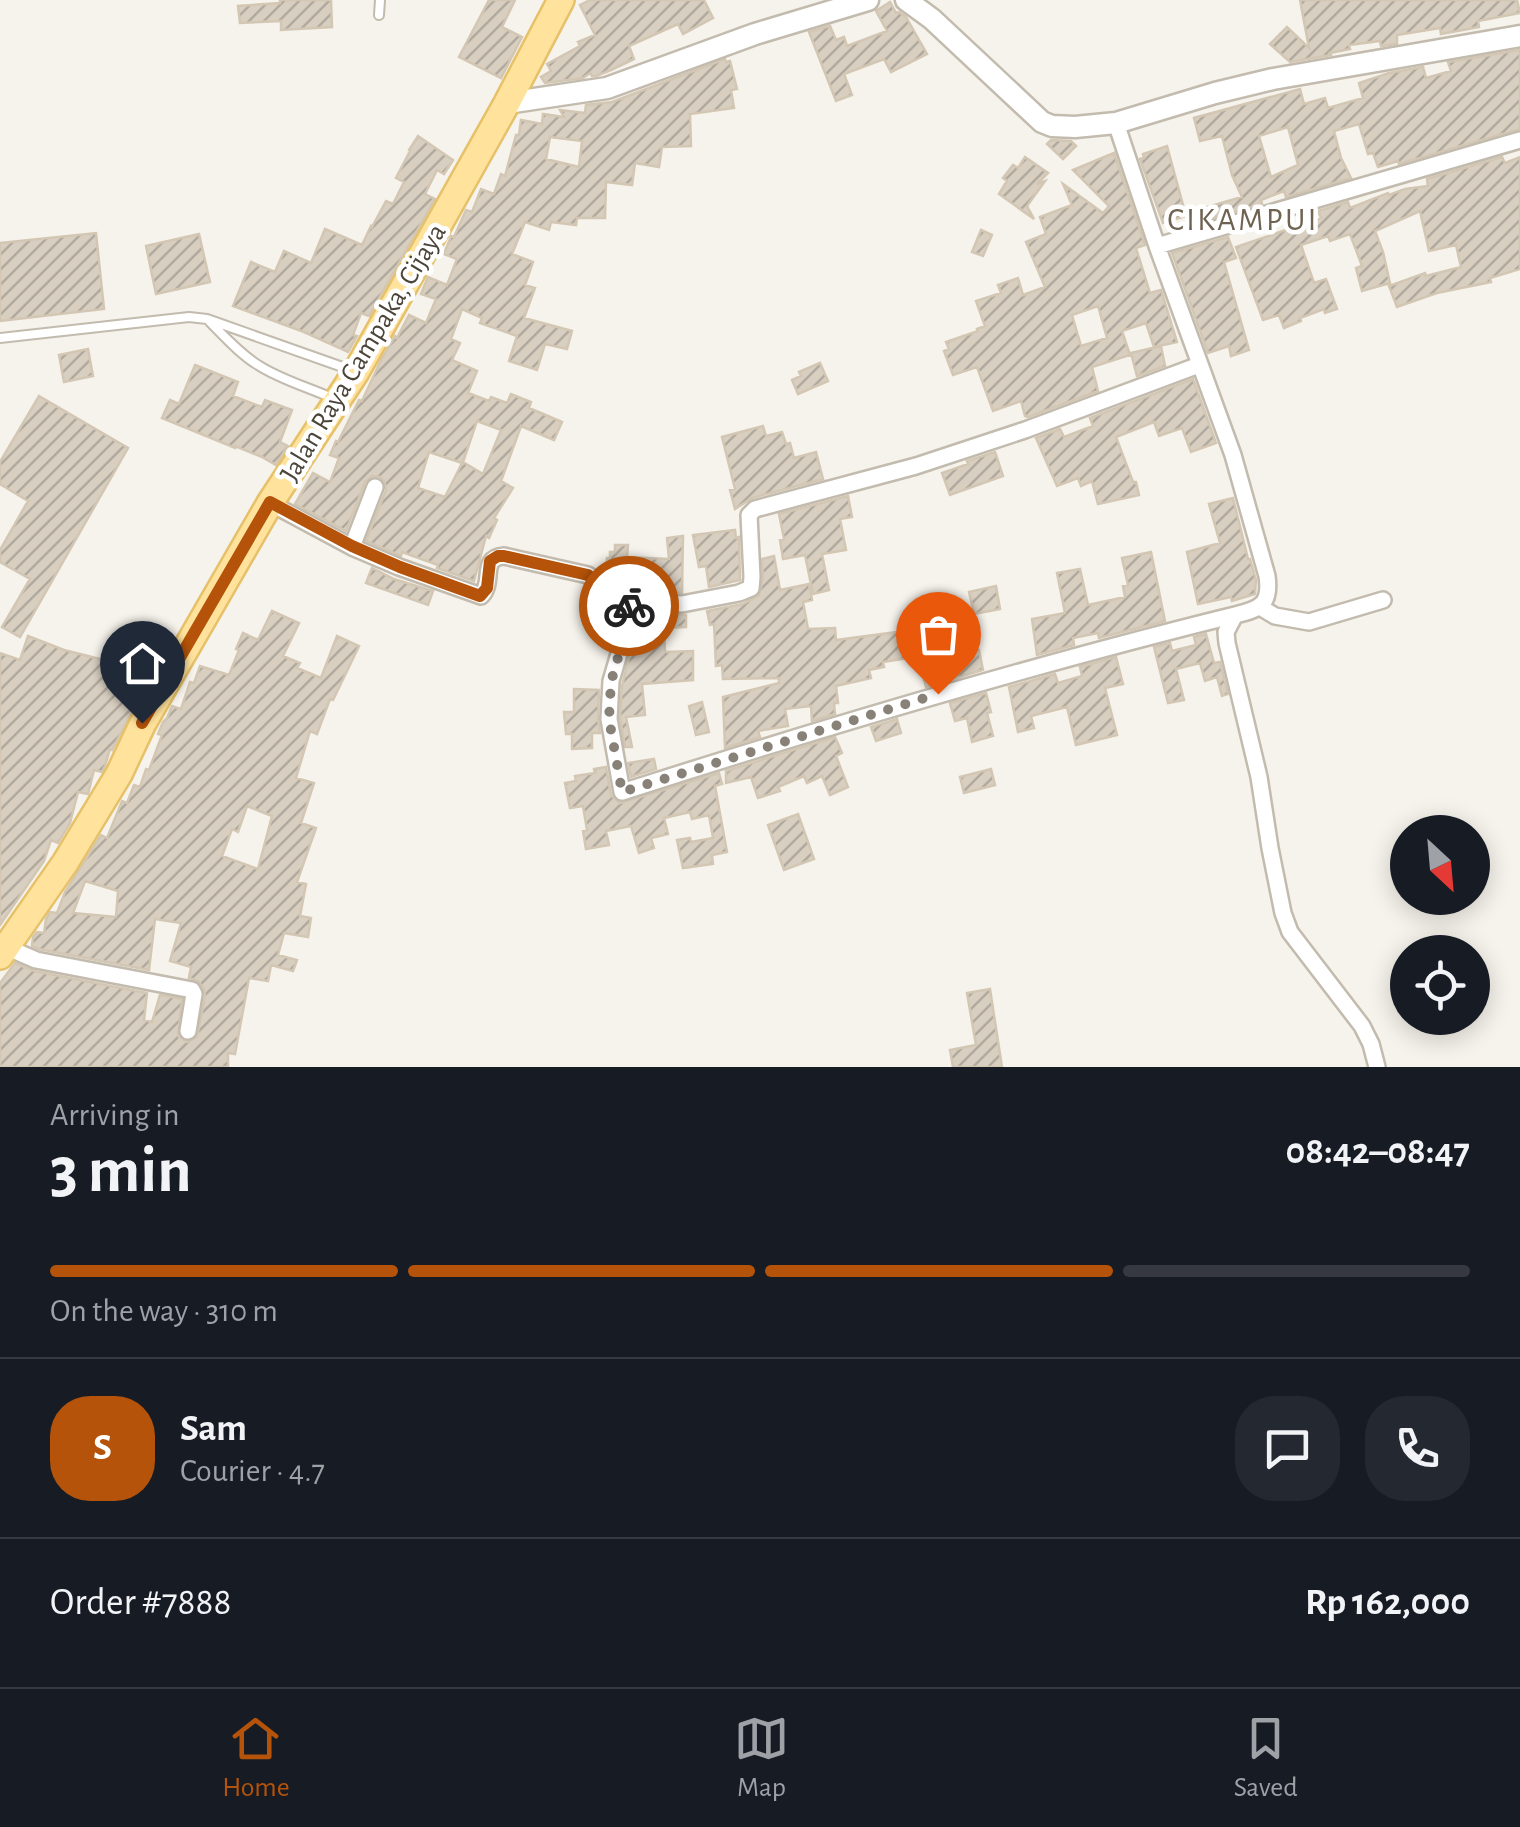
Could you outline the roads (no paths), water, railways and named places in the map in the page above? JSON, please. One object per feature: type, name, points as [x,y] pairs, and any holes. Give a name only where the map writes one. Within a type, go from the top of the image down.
[{"type":"main road","name":"Jalan Raya Campaka, Cijaya","points":[[3,952],[58,876],[270,502],[356,372],[561,0]]},
{"type":"street","points":[[507,103],[608,88],[755,34],[868,0]]},
{"type":"street","points":[[906,0],[932,19],[1042,122],[1052,126],[1116,123],[1273,79],[1520,36]]},
{"type":"street","points":[[630,602],[611,682],[609,719],[622,792],[901,704],[1260,607],[1269,589],[1267,576],[1233,455],[1116,123]]},
{"type":"street","points":[[1157,246],[1520,140]]},
{"type":"street","points":[[270,502],[352,546],[480,596],[487,588],[490,561],[504,556],[588,575],[612,598],[682,604],[747,590],[752,585],[749,515],[755,509],[916,466],[1199,365]]},
{"type":"street","points":[[352,546],[374,486]]},
{"type":"street","points":[[1260,607],[1276,616],[1309,622],[1383,600]]},
{"type":"street","points":[[1236,615],[1226,632],[1227,643],[1260,777],[1283,912],[1290,932],[1362,1026],[1372,1044],[1377,1067]]},
{"type":"street","points":[[3,952],[192,990],[188,1031]]},
{"type":"lane","points":[[379,15],[380,0]]},
{"type":"lane","points":[[0,338],[189,317],[207,319],[356,372]]},
{"type":"lane","points":[[207,319],[258,365],[338,400]]},
{"type":"district","name":"CIKAMPUI","points":[[1243,219]]}]
